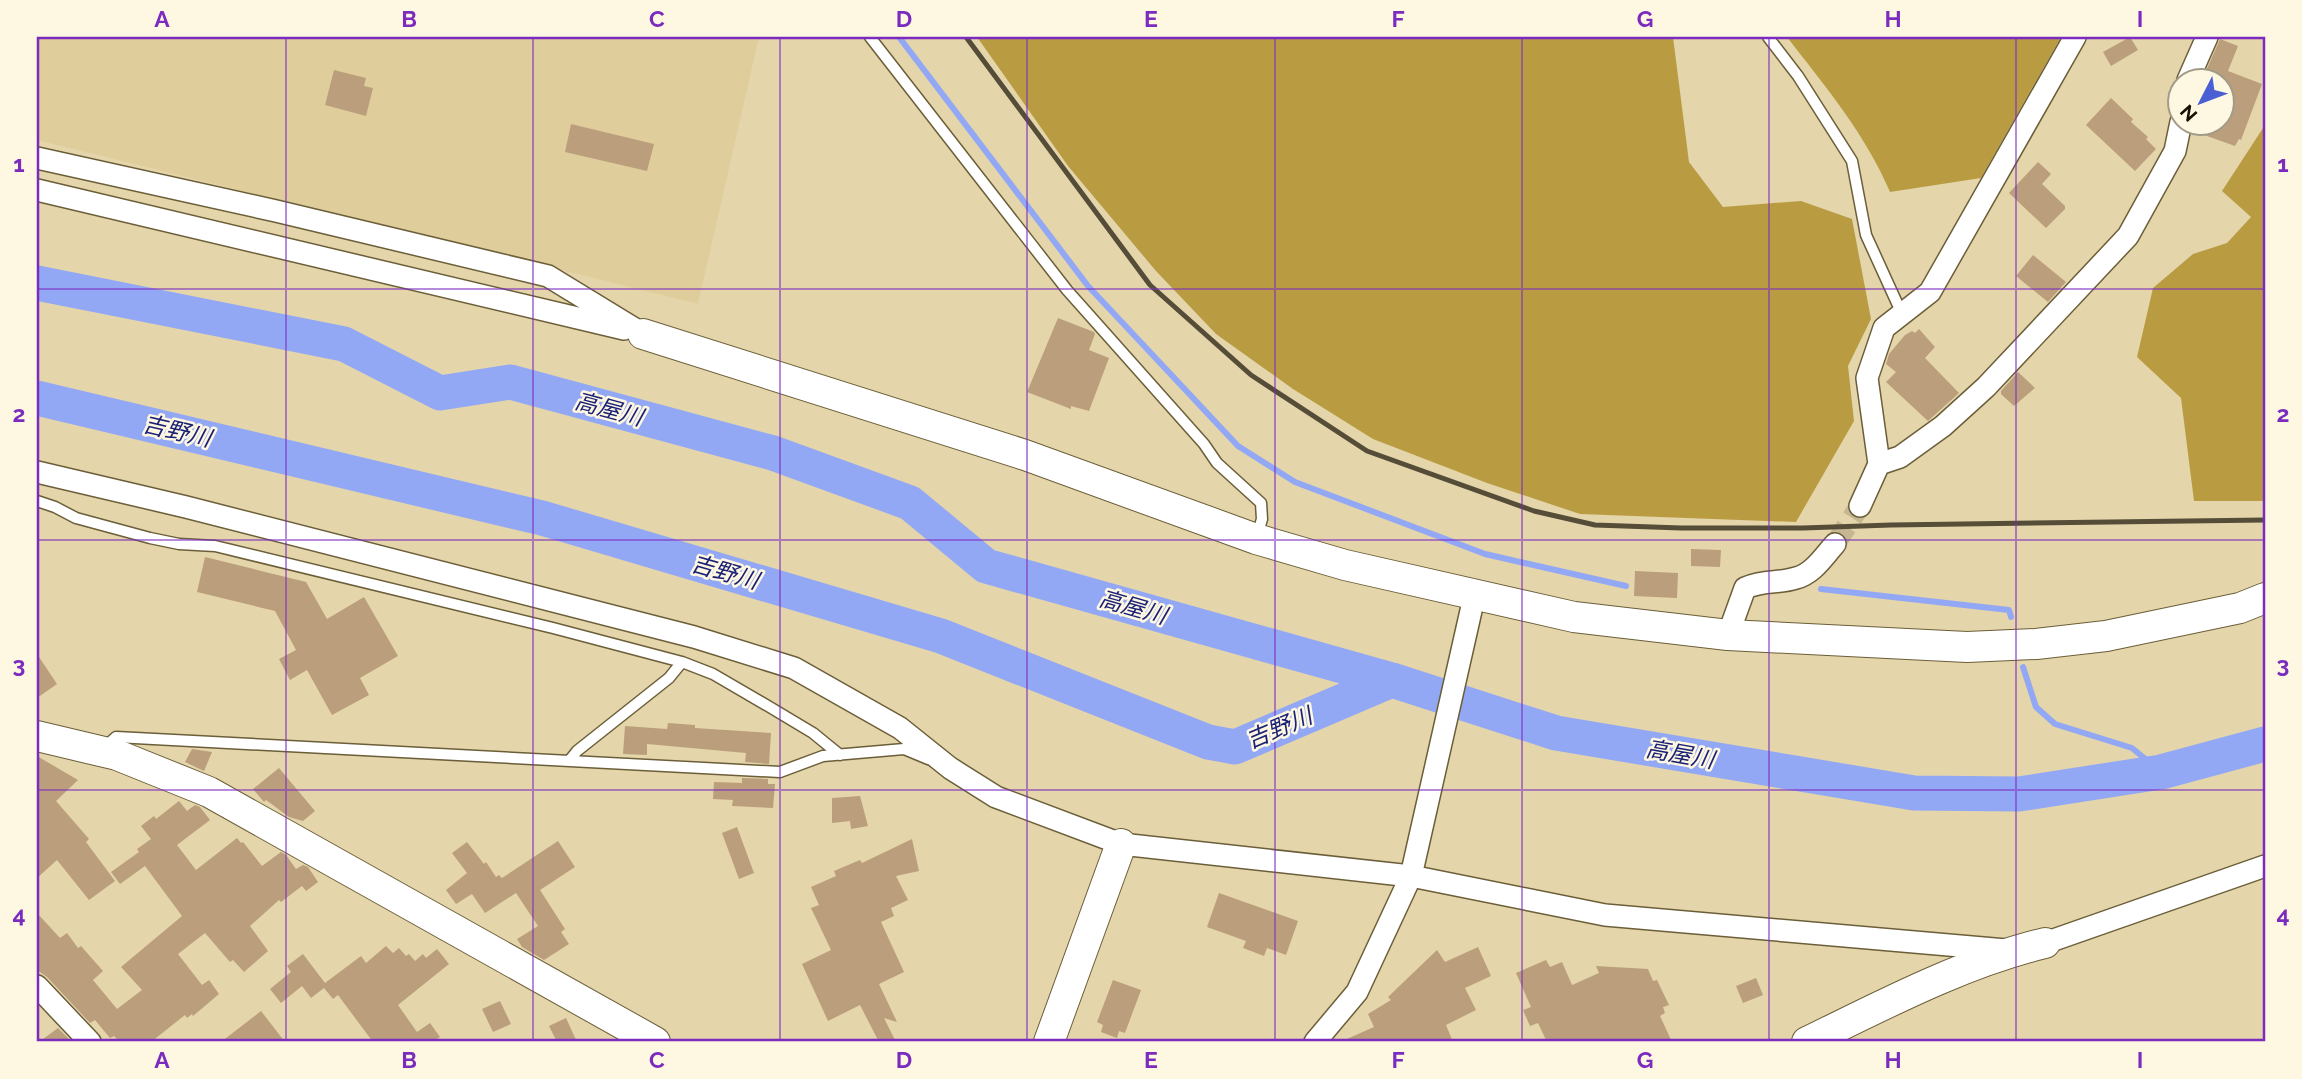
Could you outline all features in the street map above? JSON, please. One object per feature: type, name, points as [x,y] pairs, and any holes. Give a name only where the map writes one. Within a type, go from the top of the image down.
[{"type":"street","points":[[1860,506],[1879,464],[1867,378],[1884,328],[1930,292],[2075,37]]},
{"type":"street","points":[[2194,66],[2207,37]]},
{"type":"street","points":[[1879,464],[1900,457],[1942,426],[1986,387],[2128,236],[2175,151],[2178,136]]},
{"type":"street","points":[[37,158],[276,211],[548,276],[643,334]]},
{"type":"street","points":[[37,190],[643,334],[1025,455],[1256,538],[1345,565],[1574,617],[1728,635],[1967,648],[2106,636],[2240,608],[2265,598]]},
{"type":"street","points":[[37,472],[186,507],[681,633],[793,668],[900,728],[950,768],[996,797],[1121,844],[1411,872],[1605,915],[2012,951]]},
{"type":"street","points":[[1728,635],[1745,588],[1760,582],[1797,578],[1815,566],[1835,544]]},
{"type":"street","points":[[1315,1042],[1357,992],[1411,872],[1475,593]]},
{"type":"street","points":[[37,736],[117,755],[209,792],[655,1042]]},
{"type":"street","points":[[1049,1042],[1121,844]]},
{"type":"street","points":[[1807,1042],[1917,990],[2012,951],[2045,943],[2265,866]]},
{"type":"street","points":[[37,986],[90,1042]]},
{"type":"lane","points":[[870,37],[1067,290],[1204,444],[1217,463],[1261,503],[1262,519],[1256,538]]},
{"type":"lane","points":[[1769,37],[1798,76],[1852,161],[1866,235],[1902,314]]},
{"type":"lane","points":[[37,501],[76,518],[150,538],[179,544],[215,546],[539,625],[682,663],[713,674],[768,706],[813,733],[840,755]]},
{"type":"lane","points":[[569,761],[577,751],[669,678],[682,663]]},
{"type":"lane","points":[[101,751],[116,737],[780,772],[822,756],[904,749],[950,768]]},
{"type":"shaded area","points":[[37,37],[759,37],[698,304],[37,140]]},
{"type":"shaded area","points":[[977,37],[1673,37],[1689,162],[1723,207],[1801,201],[1852,219],[1871,319],[1848,366],[1854,421],[1796,522],[1580,514],[1487,483],[1373,439],[1293,389],[1216,334],[1156,271],[1068,166]]},
{"type":"shaded area","points":[[1787,37],[2061,37],[1981,178],[1890,192],[1857,131]]},
{"type":"shaded area","points":[[2265,125],[2265,501],[2194,501],[2181,398],[2137,357],[2153,288],[2193,254],[2227,243],[2251,217],[2222,191]]},
{"type":"building","points":[[2130,37],[2138,50],[2111,66],[2103,52]]},
{"type":"building","points":[[2220,39],[2238,46],[2230,66],[2208,66]]},
{"type":"building","points":[[334,70],[366,78],[364,86],[373,88],[366,116],[325,105]]},
{"type":"building","points":[[2236,74],[2262,84],[2241,140],[2239,139],[2235,146],[2207,136],[2236,136]]},
{"type":"building","points":[[2111,98],[2133,119],[2131,122],[2148,137],[2146,139],[2156,149],[2135,171],[2086,125]]},
{"type":"building","points":[[571,124],[654,144],[647,171],[565,152]]},
{"type":"building","points":[[2038,162],[2051,174],[2042,184],[2065,206],[2046,228],[2009,193]]},
{"type":"building","points":[[2033,255],[2066,282],[2048,302],[2016,276]]},
{"type":"building","points":[[1058,318],[1094,332],[1089,350],[1109,358],[1089,411],[1071,406],[1071,409],[1027,392]]},
{"type":"building","points":[[1919,329],[1935,347],[1925,358],[1959,393],[1928,421],[1886,382],[1896,372],[1886,364],[1889,354],[1905,335],[1912,331],[1915,333]]},
{"type":"building","points":[[2018,372],[2035,388],[2014,406],[2001,391]]},
{"type":"building","points":[[1691,549],[1721,550],[1720,567],[1691,566]]},
{"type":"building","points":[[205,557],[306,582],[327,619],[364,597],[398,656],[360,678],[369,695],[332,715],[307,670],[290,680],[279,659],[296,650],[275,611],[197,592]]},
{"type":"building","points":[[1635,571],[1678,573],[1677,598],[1634,596]]},
{"type":"building","points":[[37,654],[57,684],[37,698]]},
{"type":"building","points":[[668,723],[695,725],[695,728],[771,733],[769,764],[745,762],[746,753],[647,744],[647,755],[623,754],[625,726],[667,729]]},
{"type":"building","points":[[192,749],[212,752],[204,771],[185,762]]},
{"type":"building","points":[[37,756],[78,780],[56,801],[89,839],[86,842],[115,881],[89,900],[57,860],[37,878]]},
{"type":"building","points":[[279,768],[315,811],[303,821],[289,817],[266,800],[264,802],[253,789]]},
{"type":"building","points":[[742,778],[768,779],[768,784],[775,784],[773,808],[732,806],[733,800],[713,799],[714,782],[742,783]]},
{"type":"building","points":[[860,796],[868,826],[851,829],[850,821],[832,823],[832,798]]},
{"type":"building","points":[[179,801],[187,811],[195,805],[200,807],[210,820],[177,845],[196,870],[237,838],[262,866],[281,852],[296,869],[303,865],[308,867],[318,882],[306,891],[302,886],[281,902],[279,900],[250,926],[268,951],[244,972],[233,960],[230,962],[205,933],[178,954],[202,985],[209,980],[219,994],[193,1016],[192,1014],[187,1018],[185,1015],[151,1042],[120,1042],[114,1036],[110,1038],[95,1020],[90,1023],[47,977],[37,970],[37,913],[60,938],[67,933],[78,948],[81,946],[103,971],[93,980],[117,1009],[142,990],[121,967],[182,916],[145,866],[120,884],[111,872],[139,852],[137,849],[151,839],[141,826],[154,816],[156,819]]},
{"type":"building","points":[[737,827],[754,873],[739,879],[722,833]]},
{"type":"building","points":[[912,839],[919,871],[896,876],[908,900],[891,908],[894,916],[881,922],[904,972],[879,984],[897,1022],[884,1018],[896,1042],[879,1042],[860,1005],[828,1021],[802,964],[831,950],[811,908],[819,905],[811,887],[836,876],[834,871],[860,860],[862,863]]},
{"type":"building","points":[[558,841],[575,867],[540,890],[565,929],[561,932],[569,944],[544,960],[522,947],[517,939],[538,926],[516,893],[485,913],[472,894],[456,904],[446,890],[467,873],[452,853],[467,842],[496,877],[499,875],[502,878]]},
{"type":"building","points":[[1219,893],[1298,921],[1286,955],[1267,948],[1264,956],[1243,948],[1246,941],[1207,927]]},
{"type":"building","points":[[386,946],[393,953],[399,948],[415,961],[423,954],[426,958],[437,949],[449,964],[398,1005],[417,1032],[430,1023],[440,1037],[432,1042],[373,1042],[338,995],[333,999],[324,988],[311,998],[302,986],[281,1003],[270,989],[291,972],[287,966],[303,954],[325,983],[361,956],[366,963]]},
{"type":"building","points":[[1478,947],[1491,976],[1465,988],[1476,1010],[1446,1025],[1453,1042],[1340,1042],[1374,1027],[1368,1014],[1391,1000],[1388,997],[1437,950],[1445,962]]},
{"type":"building","points":[[1546,960],[1550,967],[1562,962],[1572,985],[1599,973],[1596,966],[1648,969],[1653,981],[1657,980],[1669,1005],[1663,1007],[1665,1013],[1660,1016],[1672,1042],[1547,1042],[1538,1023],[1530,1026],[1523,1010],[1531,1007],[1516,973]]},
{"type":"building","points":[[1756,978],[1763,995],[1743,1003],[1736,986]]},
{"type":"building","points":[[1113,980],[1141,990],[1125,1033],[1119,1031],[1117,1038],[1101,1032],[1103,1025],[1097,1022]]},
{"type":"building","points":[[500,1001],[511,1024],[493,1032],[482,1009]]},
{"type":"building","points":[[261,1011],[285,1042],[221,1042]]},
{"type":"building","points":[[566,1018],[577,1042],[557,1042],[549,1026]]},
{"type":"building","points":[[58,1028],[70,1040],[68,1042],[39,1042]]},
{"type":"waterway","points":[[899,37],[1088,286],[1238,446],[1295,482],[1485,554],[1626,586]]},
{"type":"waterway","name":"高屋川","points":[[37,283],[344,344],[440,393],[510,382],[773,453],[910,503],[986,566],[1392,680],[1556,733],[1914,793],[2019,794],[2161,772],[2265,744]]},
{"type":"waterway","name":"吉野川","points":[[37,398],[542,518],[941,636],[1208,742],[1235,747],[1392,680]]},
{"type":"waterway","points":[[1821,589],[2009,610],[2011,617]]},
{"type":"waterway","points":[[2023,667],[2036,707],[2055,724],[2132,748],[2161,772]]},
{"type":"tunnel","points":[[1835,544],[1860,506]]},
{"type":"railway","points":[[966,37],[1150,285],[1251,375],[1367,451],[1534,511],[1595,525],[1803,528],[2265,520]]}]
